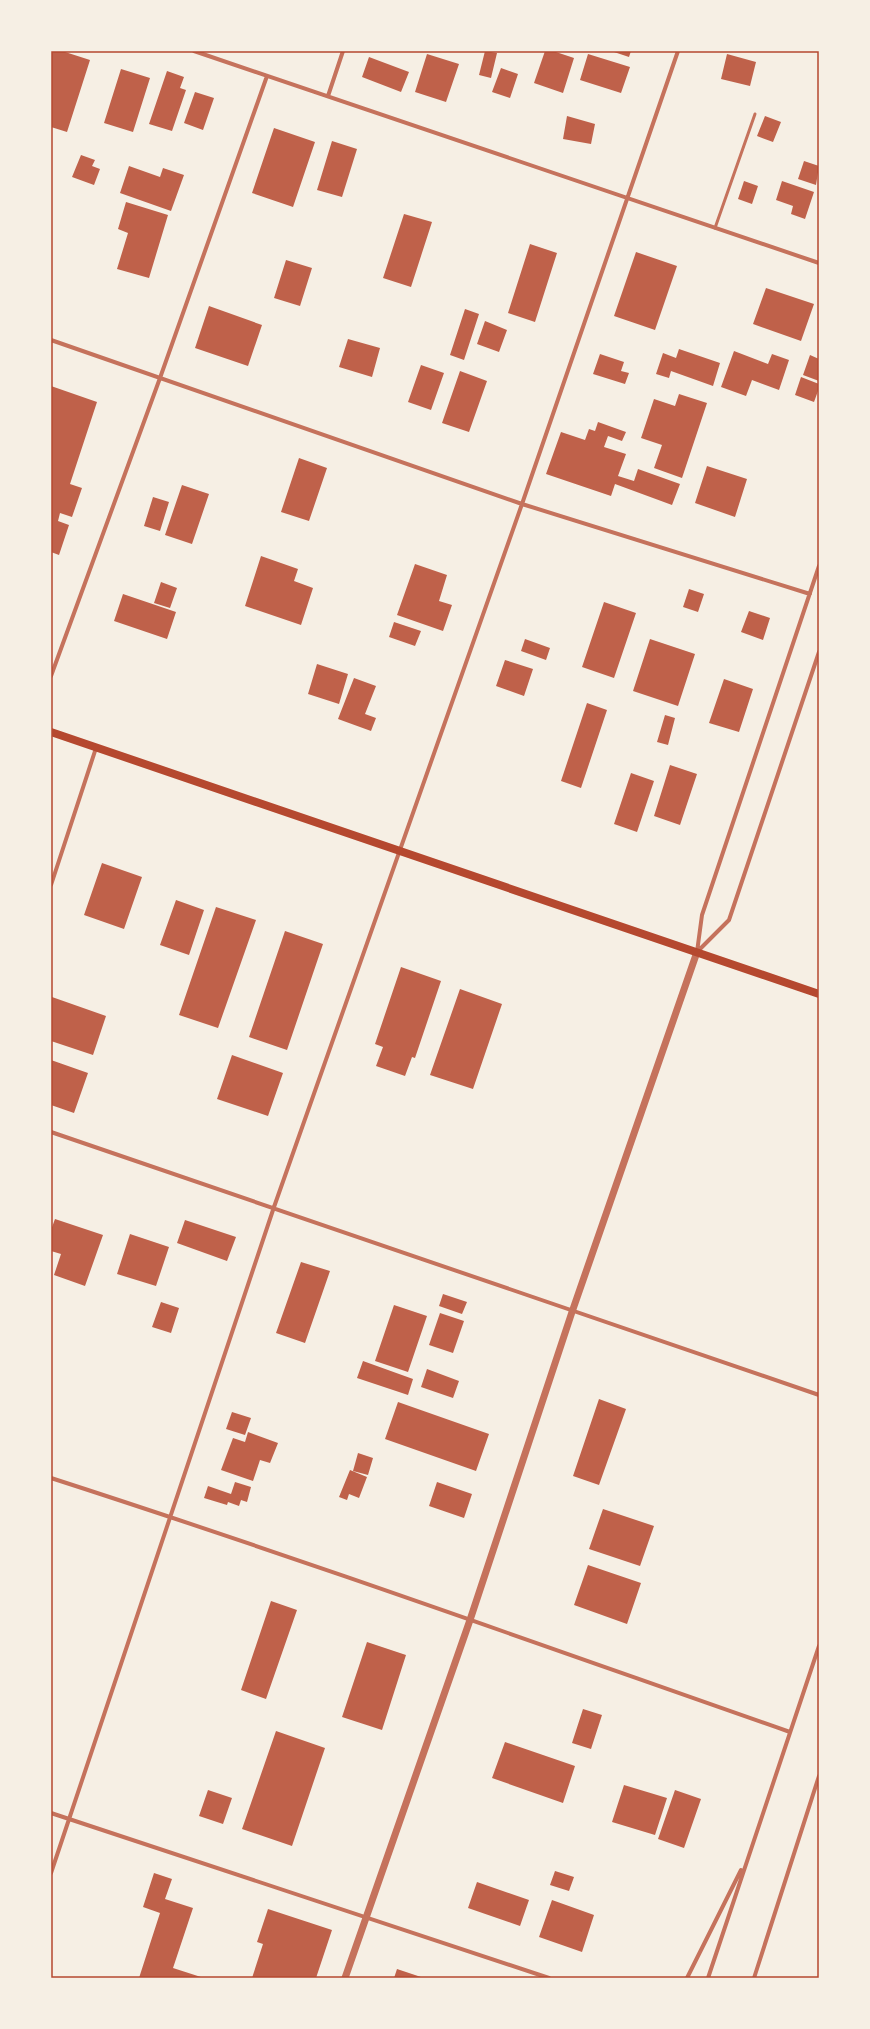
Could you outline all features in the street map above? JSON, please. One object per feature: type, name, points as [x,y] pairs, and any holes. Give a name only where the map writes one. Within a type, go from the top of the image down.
[{"type":"main road","points":[[51,732],[819,994]]},
{"type":"street","points":[[194,51],[819,263]]},
{"type":"street","points":[[328,96],[343,51]]},
{"type":"street","points":[[51,1873],[274,1207],[522,504],[678,51]]},
{"type":"street","points":[[51,676],[160,378],[267,76]]},
{"type":"street","points":[[51,340],[522,504],[810,594]]},
{"type":"street","points":[[345,1978],[470,1620],[572,1312],[697,952],[702,915],[819,566]]},
{"type":"street","points":[[697,952],[728,920],[819,652]]},
{"type":"street","points":[[51,885],[96,748]]},
{"type":"street","points":[[51,1132],[274,1207],[572,1312],[819,1395]]},
{"type":"street","points":[[51,1478],[170,1516],[790,1732]]},
{"type":"street","points":[[708,1978],[819,1646]]},
{"type":"street","points":[[754,1978],[819,1776]]},
{"type":"street","points":[[51,1813],[549,1978]]},
{"type":"street","points":[[687,1978],[748,1857]]},
{"type":"lane","points":[[715,228],[756,114]]},
{"type":"building","points":[[51,51],[62,51],[90,60],[67,132],[51,127]]},
{"type":"building","points":[[485,51],[497,53],[491,78],[479,75]]},
{"type":"building","points":[[545,51],[553,51],[574,58],[563,93],[534,83]]},
{"type":"building","points":[[611,51],[631,51],[629,57]]},
{"type":"building","points":[[427,54],[459,64],[446,102],[415,92]]},
{"type":"building","points":[[588,54],[630,67],[621,93],[580,80]]},
{"type":"building","points":[[727,54],[756,62],[750,86],[721,79]]},
{"type":"building","points":[[369,57],[409,72],[401,92],[362,77]]},
{"type":"building","points":[[501,68],[518,74],[510,98],[492,92]]},
{"type":"building","points":[[121,69],[150,78],[133,132],[104,123]]},
{"type":"building","points":[[167,71],[184,77],[180,88],[186,90],[172,131],[149,124]]},
{"type":"building","points":[[195,92],[214,98],[203,130],[184,123]]},
{"type":"building","points":[[567,116],[595,124],[591,144],[563,139]]},
{"type":"building","points":[[765,116],[781,122],[773,142],[757,136]]},
{"type":"building","points":[[274,128],[315,142],[293,207],[252,193]]},
{"type":"building","points":[[332,141],[357,149],[342,197],[317,190]]},
{"type":"building","points":[[81,155],[95,160],[92,166],[100,169],[94,185],[72,177]]},
{"type":"building","points":[[804,161],[819,166],[816,185],[798,179]]},
{"type":"building","points":[[129,166],[160,177],[163,168],[184,175],[171,211],[120,193]]},
{"type":"building","points":[[744,181],[758,186],[752,204],[738,199]]},
{"type":"building","points":[[782,181],[814,192],[805,219],[791,214],[793,206],[776,200]]},
{"type":"building","points":[[126,202],[168,215],[149,278],[117,269],[128,233],[118,229]]},
{"type":"building","points":[[404,214],[432,222],[411,287],[383,278]]},
{"type":"building","points":[[530,244],[557,253],[535,322],[508,313]]},
{"type":"building","points":[[636,252],[677,266],[655,330],[614,316]]},
{"type":"building","points":[[286,260],[312,268],[300,306],[274,298]]},
{"type":"building","points":[[766,288],[814,304],[801,341],[753,324]]},
{"type":"building","points":[[209,306],[262,325],[248,366],[195,348]]},
{"type":"building","points":[[465,309],[479,314],[464,360],[450,355]]},
{"type":"building","points":[[485,321],[507,330],[499,352],[477,344]]},
{"type":"building","points":[[348,339],[380,348],[372,377],[339,367]]},
{"type":"building","points":[[679,349],[720,363],[713,386],[671,371],[669,378],[656,374],[663,353],[676,358]]},
{"type":"building","points":[[734,351],[768,364],[772,354],[789,360],[779,390],[752,380],[746,396],[721,387]]},
{"type":"building","points":[[600,354],[624,362],[621,371],[629,373],[625,384],[593,374]]},
{"type":"building","points":[[810,355],[819,359],[819,381],[803,375]]},
{"type":"building","points":[[421,365],[444,373],[431,410],[408,402]]},
{"type":"building","points":[[460,371],[487,381],[469,432],[442,423]]},
{"type":"building","points":[[801,377],[819,384],[819,392],[818,391],[814,402],[795,395]]},
{"type":"building","points":[[51,386],[97,402],[70,484],[82,488],[72,517],[60,513],[58,521],[69,525],[59,555],[51,552]]},
{"type":"building","points":[[679,394],[707,403],[682,478],[654,468],[662,445],[641,438],[654,399],[675,406]]},
{"type":"building","points":[[598,422],[626,432],[622,441],[608,436],[604,447],[626,454],[618,476],[634,481],[638,469],[680,484],[672,505],[615,484],[611,496],[546,474],[561,432],[585,440],[589,429],[595,431]]},
{"type":"building","points":[[299,458],[327,468],[309,521],[281,512]]},
{"type":"building","points":[[707,466],[747,479],[735,517],[695,503]]},
{"type":"building","points":[[182,485],[209,494],[192,544],[165,535]]},
{"type":"building","points":[[153,497],[169,502],[160,531],[144,526]]},
{"type":"building","points":[[261,556],[298,569],[294,581],[313,588],[301,625],[245,606]]},
{"type":"building","points":[[415,564],[447,575],[439,601],[452,605],[443,631],[397,615]]},
{"type":"building","points":[[161,582],[177,588],[170,608],[154,603]]},
{"type":"building","points":[[689,589],[704,594],[698,612],[683,607]]},
{"type":"building","points":[[123,594],[176,612],[167,639],[114,621]]},
{"type":"building","points":[[604,602],[636,613],[614,678],[582,667]]},
{"type":"building","points":[[749,611],[770,618],[763,640],[741,632]]},
{"type":"building","points":[[394,622],[421,631],[415,646],[389,637]]},
{"type":"building","points":[[525,639],[550,648],[546,660],[521,651]]},
{"type":"building","points":[[650,639],[695,654],[678,706],[633,691]]},
{"type":"building","points":[[505,660],[533,669],[524,696],[496,686]]},
{"type":"building","points":[[317,664],[348,674],[339,704],[308,694]]},
{"type":"building","points":[[354,678],[376,686],[365,714],[376,718],[371,731],[338,719]]},
{"type":"building","points":[[724,679],[753,689],[739,732],[709,723]]},
{"type":"building","points":[[587,703],[607,710],[581,788],[561,781]]},
{"type":"building","points":[[665,715],[675,718],[668,745],[657,742]]},
{"type":"building","points":[[670,765],[697,774],[680,825],[654,816]]},
{"type":"building","points":[[631,773],[654,781],[637,832],[614,824]]},
{"type":"building","points":[[102,863],[142,877],[124,929],[84,915]]},
{"type":"building","points":[[176,900],[204,910],[189,955],[160,945]]},
{"type":"building","points":[[216,907],[256,920],[218,1028],[179,1015]]},
{"type":"building","points":[[285,931],[323,944],[287,1050],[249,1037]]},
{"type":"building","points":[[401,967],[441,981],[415,1058],[412,1057],[405,1076],[376,1066],[383,1047],[375,1044]]},
{"type":"building","points":[[460,989],[502,1004],[473,1089],[430,1075]]},
{"type":"building","points":[[52,997],[106,1016],[93,1055],[51,1041]]},
{"type":"building","points":[[232,1055],[283,1073],[268,1116],[217,1099]]},
{"type":"building","points":[[51,1060],[88,1073],[74,1113],[51,1105]]},
{"type":"building","points":[[55,1219],[103,1235],[85,1286],[54,1275],[61,1254],[51,1251],[51,1230]]},
{"type":"building","points":[[185,1220],[236,1237],[227,1261],[177,1243]]},
{"type":"building","points":[[130,1234],[169,1247],[156,1286],[117,1274]]},
{"type":"building","points":[[301,1262],[330,1271],[305,1343],[276,1333]]},
{"type":"building","points":[[443,1294],[467,1302],[462,1314],[439,1306]]},
{"type":"building","points":[[161,1302],[179,1308],[171,1333],[152,1327]]},
{"type":"building","points":[[394,1305],[427,1316],[408,1372],[375,1361]]},
{"type":"building","points":[[440,1313],[464,1321],[453,1353],[429,1345]]},
{"type":"building","points":[[363,1361],[413,1379],[408,1395],[357,1378]]},
{"type":"building","points":[[427,1369],[459,1381],[453,1398],[421,1387]]},
{"type":"building","points":[[599,1399],[626,1409],[599,1485],[573,1476]]},
{"type":"building","points":[[398,1402],[489,1434],[476,1471],[385,1439]]},
{"type":"building","points":[[232,1412],[251,1418],[245,1435],[226,1429]]},
{"type":"building","points":[[248,1432],[278,1443],[270,1463],[260,1460],[253,1481],[221,1470],[233,1438],[245,1442]]},
{"type":"building","points":[[358,1453],[373,1458],[368,1475],[353,1471]]},
{"type":"building","points":[[350,1470],[367,1477],[359,1498],[349,1494],[347,1500],[339,1497]]},
{"type":"building","points":[[235,1482],[251,1487],[247,1502],[241,1500],[239,1506],[228,1502],[227,1505],[204,1498],[208,1486],[231,1494]]},
{"type":"building","points":[[437,1482],[472,1494],[464,1518],[429,1506]]},
{"type":"building","points":[[603,1509],[654,1526],[640,1566],[589,1549]]},
{"type":"building","points":[[588,1565],[641,1583],[627,1624],[574,1605]]},
{"type":"building","points":[[271,1601],[297,1610],[266,1699],[241,1690]]},
{"type":"building","points":[[367,1642],[406,1655],[382,1730],[342,1717]]},
{"type":"building","points":[[583,1709],[602,1715],[591,1749],[572,1743]]},
{"type":"building","points":[[276,1731],[325,1748],[292,1846],[242,1829]]},
{"type":"building","points":[[505,1742],[575,1766],[563,1803],[492,1778]]},
{"type":"building","points":[[624,1785],[667,1798],[655,1835],[612,1822]]},
{"type":"building","points":[[208,1790],[232,1798],[223,1824],[199,1816]]},
{"type":"building","points":[[675,1790],[701,1799],[684,1848],[658,1839]]},
{"type":"building","points":[[555,1871],[574,1877],[569,1891],[550,1885]]},
{"type":"building","points":[[154,1873],[172,1879],[165,1899],[193,1908],[173,1968],[204,1978],[139,1978],[160,1913],[143,1907]]},
{"type":"building","points":[[477,1882],[529,1900],[520,1926],[468,1908]]},
{"type":"building","points":[[552,1900],[594,1915],[582,1952],[539,1937]]},
{"type":"building","points":[[268,1909],[332,1930],[316,1978],[252,1978],[263,1944],[257,1942]]},
{"type":"building","points":[[397,1969],[424,1978],[394,1978]]}]
